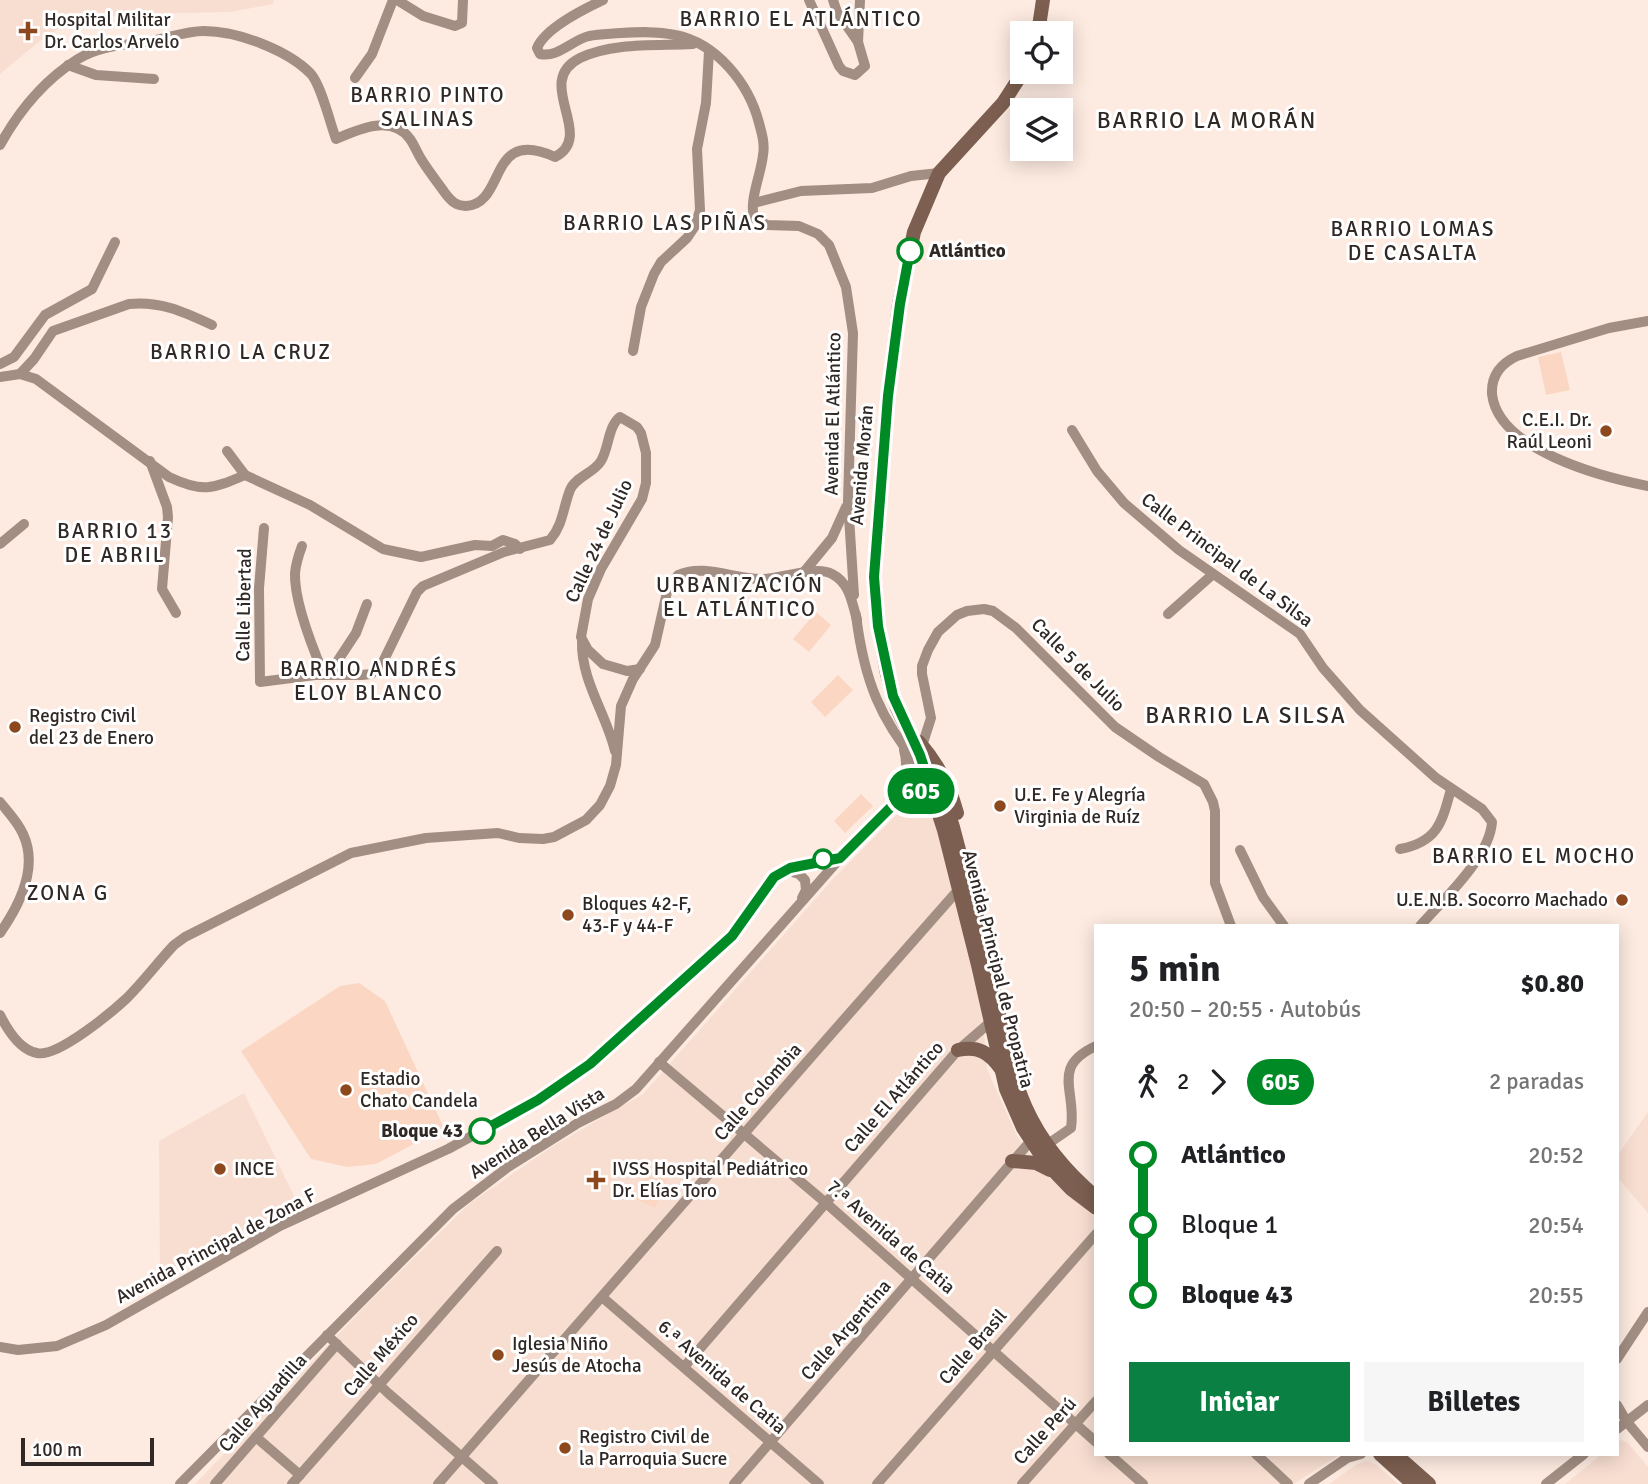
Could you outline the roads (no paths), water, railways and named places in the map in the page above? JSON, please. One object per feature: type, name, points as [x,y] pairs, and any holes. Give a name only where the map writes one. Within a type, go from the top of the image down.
[{"type":"main road","points":[[1040,21],[1043,0]]},
{"type":"main road","name":"Avenida Morán","points":[[933,794],[920,755],[905,727],[890,685],[878,626],[874,577],[888,396],[900,304],[914,232],[939,173],[993,115],[1015,84]]},
{"type":"main road","name":"Avenida Morán","points":[[905,727],[938,766],[955,804],[966,850],[963,865]]},
{"type":"main road","points":[[925,773],[946,791],[955,804]]},
{"type":"main road","points":[[933,794],[939,796],[948,812],[963,865]]},
{"type":"main road","name":"Avenida Principal de Propatria","points":[[933,794],[964,887],[1010,1084]]},
{"type":"main road","name":"Avenida Principal de Propatria","points":[[963,865],[964,887]]},
{"type":"main road","name":"Avenida Principal de Propatria","points":[[996,1019],[1001,1069],[1038,1140],[1057,1175],[1094,1206]]},
{"type":"main road","points":[[958,1050],[978,1049],[993,1057],[1001,1069]]},
{"type":"main road","name":"Avenida Principal de Propatria","points":[[1038,1140],[1064,1169],[1094,1195]]},
{"type":"main road","points":[[1012,1161],[1036,1163],[1057,1175]]},
{"type":"main road","points":[[1388,1457],[1413,1484]]},
{"type":"main road","points":[[1388,1457],[1429,1484]]},
{"type":"street","points":[[355,78],[372,54],[395,0],[423,16],[456,26],[462,23],[463,0]]},
{"type":"street","points":[[603,0],[565,21],[543,38],[537,48],[540,54],[550,54],[589,36],[630,33],[676,35],[709,51],[739,79],[756,113],[764,147],[754,203],[801,191],[872,188],[911,176],[939,173]]},
{"type":"street","points":[[809,0],[839,66],[843,71],[855,75],[865,66],[858,42],[837,12],[833,0]]},
{"type":"street","points":[[858,42],[860,0]]},
{"type":"street","points":[[0,145],[29,101],[68,65],[81,57],[114,46],[192,32],[220,32],[244,37],[292,60],[310,73],[317,83],[337,139],[376,126],[395,127],[411,141],[422,162],[455,204],[473,205],[482,201],[499,170],[516,152],[538,149],[555,157],[567,147],[570,126],[561,94],[562,82],[568,68],[577,60],[609,50],[696,43]]},
{"type":"street","points":[[633,351],[640,307],[654,274],[661,262],[687,238],[695,226],[700,210],[697,149],[706,103],[709,51]]},
{"type":"street","points":[[68,65],[96,75],[154,79]]},
{"type":"street","name":"Avenida El Atlántico","points":[[754,203],[753,214],[760,223],[799,226],[818,234],[829,245],[846,287],[854,346],[848,501],[851,563],[863,664],[884,716],[903,747],[925,773]]},
{"type":"street","points":[[0,364],[14,357],[45,314],[92,289],[115,242]]},
{"type":"street","points":[[20,374],[53,331],[129,304],[165,305],[212,325]]},
{"type":"street","points":[[1648,321],[1608,327],[1517,355],[1499,369],[1492,386],[1495,408],[1500,418],[1518,435],[1592,473],[1648,486]]},
{"type":"street","points":[[0,377],[20,374],[36,379],[169,477],[198,488],[220,485],[245,475]]},
{"type":"street","name":"Calle 24 de Julio","points":[[260,682],[327,674],[362,675],[376,671],[399,632],[417,592],[423,586],[520,548],[544,544],[555,534],[570,489],[598,466],[617,420],[623,418],[637,428],[646,453],[646,483],[642,499],[611,551],[587,600],[582,622],[581,659],[616,757]]},
{"type":"street","name":"Calle Principal de La Silsa","points":[[1072,430],[1097,471],[1146,524],[1212,575],[1300,634],[1323,668],[1351,700],[1422,766],[1482,809],[1492,822],[1489,838],[1473,866],[1422,924]]},
{"type":"street","points":[[228,451],[245,475],[310,505],[372,544],[393,552],[421,557],[475,545],[492,546],[503,540],[520,548]]},
{"type":"street","points":[[150,461],[167,507],[168,536],[162,589],[176,613]]},
{"type":"street","points":[[801,574],[832,538],[848,501]]},
{"type":"street","points":[[0,544],[24,524]]},
{"type":"street","name":"Calle Libertad","points":[[260,682],[259,588],[264,528]]},
{"type":"street","points":[[302,546],[295,569],[297,588],[312,646],[327,674],[356,634],[367,604]]},
{"type":"street","points":[[0,1015],[12,1034],[30,1051],[45,1054],[84,1031],[117,1006],[174,945],[185,937],[351,853],[426,838],[498,833],[519,838],[543,839],[575,827],[593,813],[606,795],[614,774],[621,706],[628,687],[655,645],[667,592],[678,575],[696,570],[752,579],[822,571],[834,575],[848,591],[857,620]]},
{"type":"street","points":[[1168,614],[1212,575]]},
{"type":"street","name":"Calle 5 de Julio","points":[[922,746],[931,718],[922,666],[933,639],[945,625],[967,611],[978,608],[993,611],[1016,628],[1115,726],[1204,784],[1215,811],[1215,883],[1230,924]]},
{"type":"street","points":[[582,641],[596,658],[611,668],[640,670]]},
{"type":"street","points":[[899,799],[907,761],[903,747]]},
{"type":"street","points":[[1400,849],[1417,845],[1435,833],[1451,789]]},
{"type":"street","points":[[899,799],[916,791],[933,794]]},
{"type":"street","name":"Avenida Bella Vista","points":[[180,1484],[455,1207],[508,1167],[578,1123],[616,1104],[636,1089],[840,858],[899,799]]},
{"type":"street","points":[[0,802],[23,833],[28,864],[22,896],[0,933]]},
{"type":"street","points":[[1240,850],[1263,897],[1283,924]]},
{"type":"street","points":[[785,870],[840,858]]},
{"type":"street","points":[[785,870],[799,874],[806,880],[806,890],[799,906]]},
{"type":"street","name":"Avenida Principal de Zona F","points":[[0,1348],[18,1350],[57,1346],[106,1325],[280,1226],[448,1149],[538,1100],[590,1064],[732,936],[763,890],[774,877],[785,870]]},
{"type":"street","name":"Calle Colombia","points":[[438,1484],[964,887]]},
{"type":"street","name":"Calle El Atlántico","points":[[684,1367],[958,1050],[996,1019]]},
{"type":"street","name":"Calle Argentina","points":[[734,1484],[913,1280],[1012,1161],[1038,1140],[1071,1128],[1069,1078],[1072,1063],[1079,1054],[1094,1047]]},
{"type":"street","name":"7.ª Avenida de Catia","points":[[659,1062],[826,1203],[1094,1440]]},
{"type":"street","name":"Calle Brasil","points":[[877,1484],[1094,1236]]},
{"type":"street","name":"Calle México","points":[[292,1484],[497,1251]]},
{"type":"street","name":"6.ª Avenida de Catia","points":[[602,1297],[820,1484]]},
{"type":"street","points":[[1619,1356],[1648,1312]]},
{"type":"street","points":[[327,1335],[494,1484]]},
{"type":"street","name":"Calle Aguadilla","points":[[215,1484],[337,1344]]},
{"type":"street","name":"Calle Perú","points":[[1021,1484],[1094,1403]]},
{"type":"street","points":[[1619,1428],[1648,1405]]},
{"type":"street","points":[[1619,1408],[1648,1447]]},
{"type":"street","points":[[256,1437],[300,1475]]},
{"type":"street","points":[[1111,1456],[1143,1484]]},
{"type":"street","points":[[1258,1456],[1288,1484]]},
{"type":"street","points":[[1309,1484],[1348,1456]]},
{"type":"street","points":[[1546,1484],[1581,1456]]},
{"type":"place","name":"Hospital Militar Dr. Carlos Arvelo","points":[[28,31]]},
{"type":"place","name":"Atlántico","points":[[910,251]]},
{"type":"place","name":"C.E.I. Dr. Raúl Leoni","points":[[1606,431]]},
{"type":"place","name":"Registro Civil del 23 de Enero","points":[[15,727]]},
{"type":"place","name":"U.E. Fe y Alegría Virginia de Ruíz","points":[[1000,806]]},
{"type":"place","name":"U.E.N.B. Socorro Machado","points":[[1622,900]]},
{"type":"place","name":"Bloques 42-F, 43-F y 44-F","points":[[568,915]]},
{"type":"place","name":"Estadio Chato Candela","points":[[346,1090]]},
{"type":"place","name":"Bloque 43","points":[[482,1131]]},
{"type":"place","name":"INCE","points":[[220,1169]]},
{"type":"place","name":"IVSS Hospital Pediátrico Dr. Elías Toro","points":[[596,1180]]},
{"type":"place","name":"Iglesia Niño Jesús de Atocha","points":[[498,1355]]},
{"type":"place","name":"Registro Civil de la Parroquia Sucre","points":[[565,1448]]},
{"type":"district","name":"BARRIO EL ATLÁNTICO","points":[[801,19]]},
{"type":"district","name":"BARRIO PINTO SALINAS","points":[[428,107]]},
{"type":"district","name":"BARRIO LA MORÁN","points":[[1207,120]]},
{"type":"district","name":"BARRIO LAS PIÑAS","points":[[665,223]]},
{"type":"district","name":"BARRIO LOMAS DE CASALTA","points":[[1413,241]]},
{"type":"district","name":"BARRIO LA CRUZ","points":[[241,352]]},
{"type":"district","name":"BARRIO 13 DE ABRIL","points":[[115,543]]},
{"type":"district","name":"URBANIZACIÓN EL ATLÁNTICO","points":[[740,597]]},
{"type":"district","name":"BARRIO ANDRÉS ELOY BLANCO","points":[[369,681]]},
{"type":"district","name":"BARRIO LA SILSA","points":[[1246,715]]},
{"type":"district","name":"BARRIO EL MOCHO","points":[[1534,856]]},
{"type":"district","name":"ZONA G","points":[[68,893]]}]
